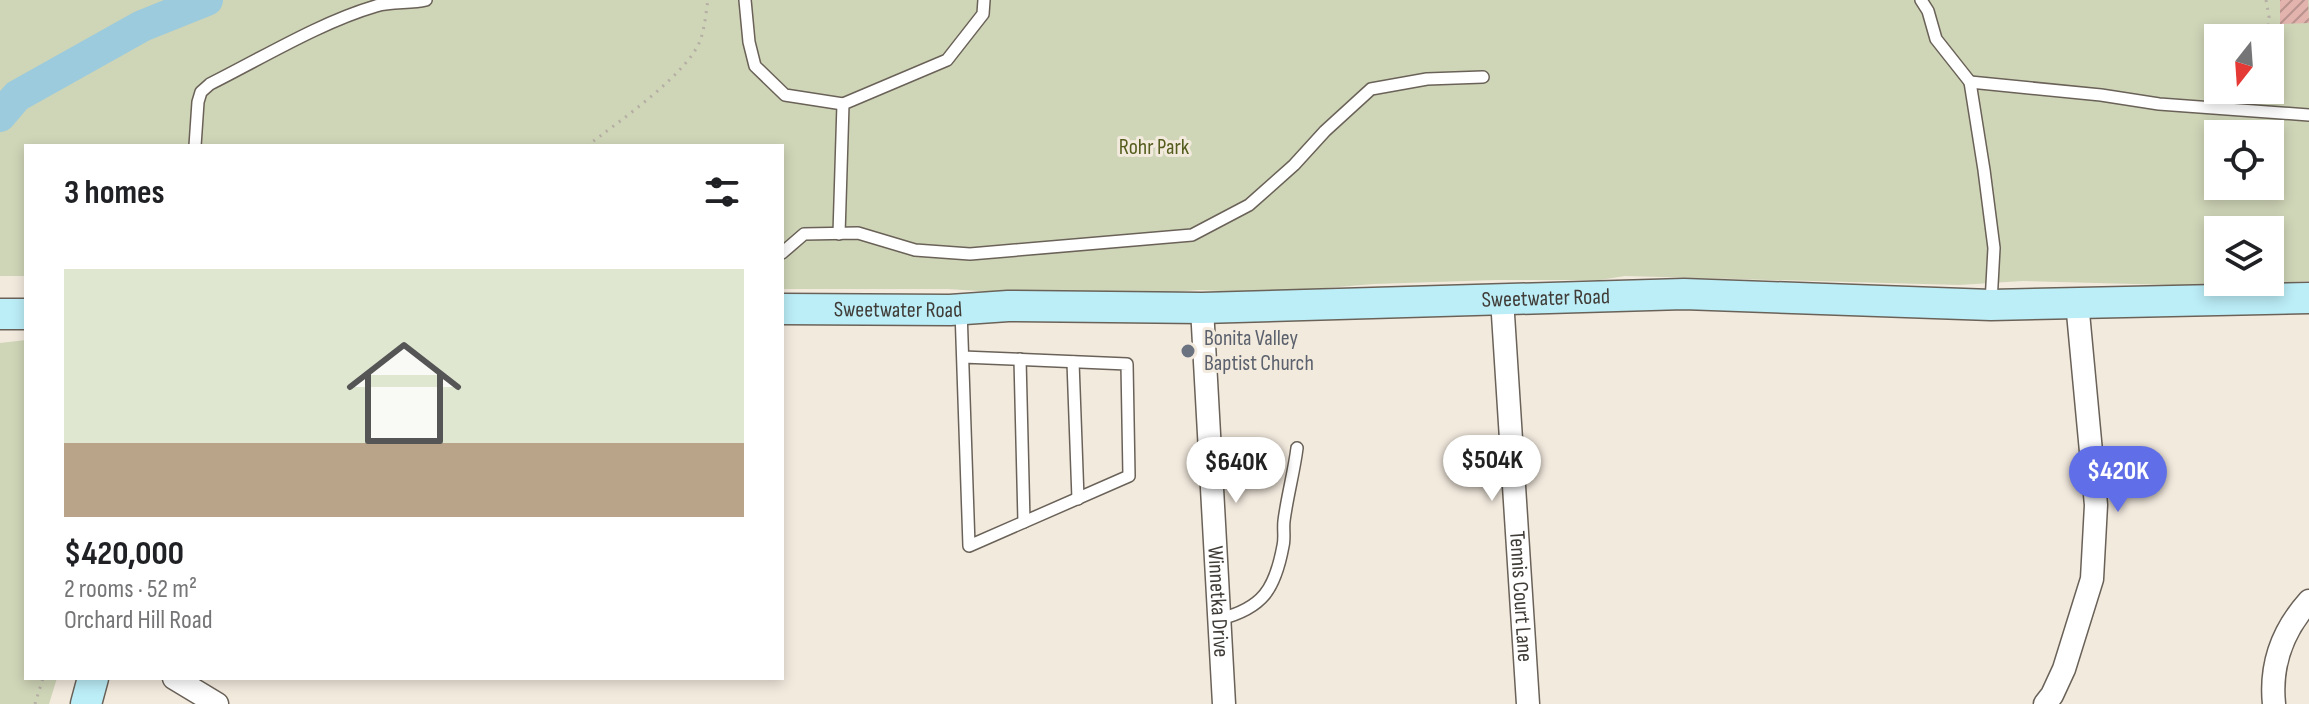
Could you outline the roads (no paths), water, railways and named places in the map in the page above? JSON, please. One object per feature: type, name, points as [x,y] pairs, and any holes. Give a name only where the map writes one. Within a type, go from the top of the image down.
[{"type":"main road","name":"Sweetwater Road","points":[[784,309],[961,310],[1008,306],[1202,308],[1684,294],[1991,305],[2309,298]]},
{"type":"main road","points":[[86,704],[92,680]]},
{"type":"street","name":"Tennis Court Lane","points":[[1502,299],[1528,704]]},
{"type":"street","points":[[2045,704],[2064,669],[2092,579],[2096,505],[2077,302]]},
{"type":"street","name":"Winnetka Drive","points":[[1202,308],[1224,704]]},
{"type":"street","points":[[2274,704],[2274,677],[2282,643],[2289,627],[2309,601]]},
{"type":"street","points":[[177,680],[217,704]]},
{"type":"lane","points":[[195,144],[198,102],[201,92],[210,84],[341,19],[379,5],[426,0]]},
{"type":"lane","points":[[745,0],[755,66],[785,95],[843,104],[947,60],[983,14],[984,0]]},
{"type":"lane","points":[[1921,0],[1928,11],[1936,39],[1970,82],[1994,248],[1991,305]]},
{"type":"lane","points":[[784,251],[804,234],[858,233],[915,250],[970,254],[1192,235],[1249,205],[1371,89],[1427,79],[1483,77]]},
{"type":"lane","points":[[1970,82],[2159,104],[2309,115]]},
{"type":"lane","points":[[839,234],[843,104]]},
{"type":"lane","points":[[961,310],[969,546],[1129,476],[1127,364],[963,357]]},
{"type":"lane","points":[[1020,359],[1024,522]]},
{"type":"lane","points":[[1073,362],[1078,499]]},
{"type":"lane","points":[[1220,619],[1242,614],[1272,587],[1284,544],[1284,524],[1297,448]]},
{"type":"waterway","points":[[0,116],[17,96],[142,26],[207,0]]},
{"type":"place","name":"Bonita Valley Baptist Church","points":[[1188,351]]},
{"type":"park label","name":"Rohr Park","points":[[1154,147]]}]
